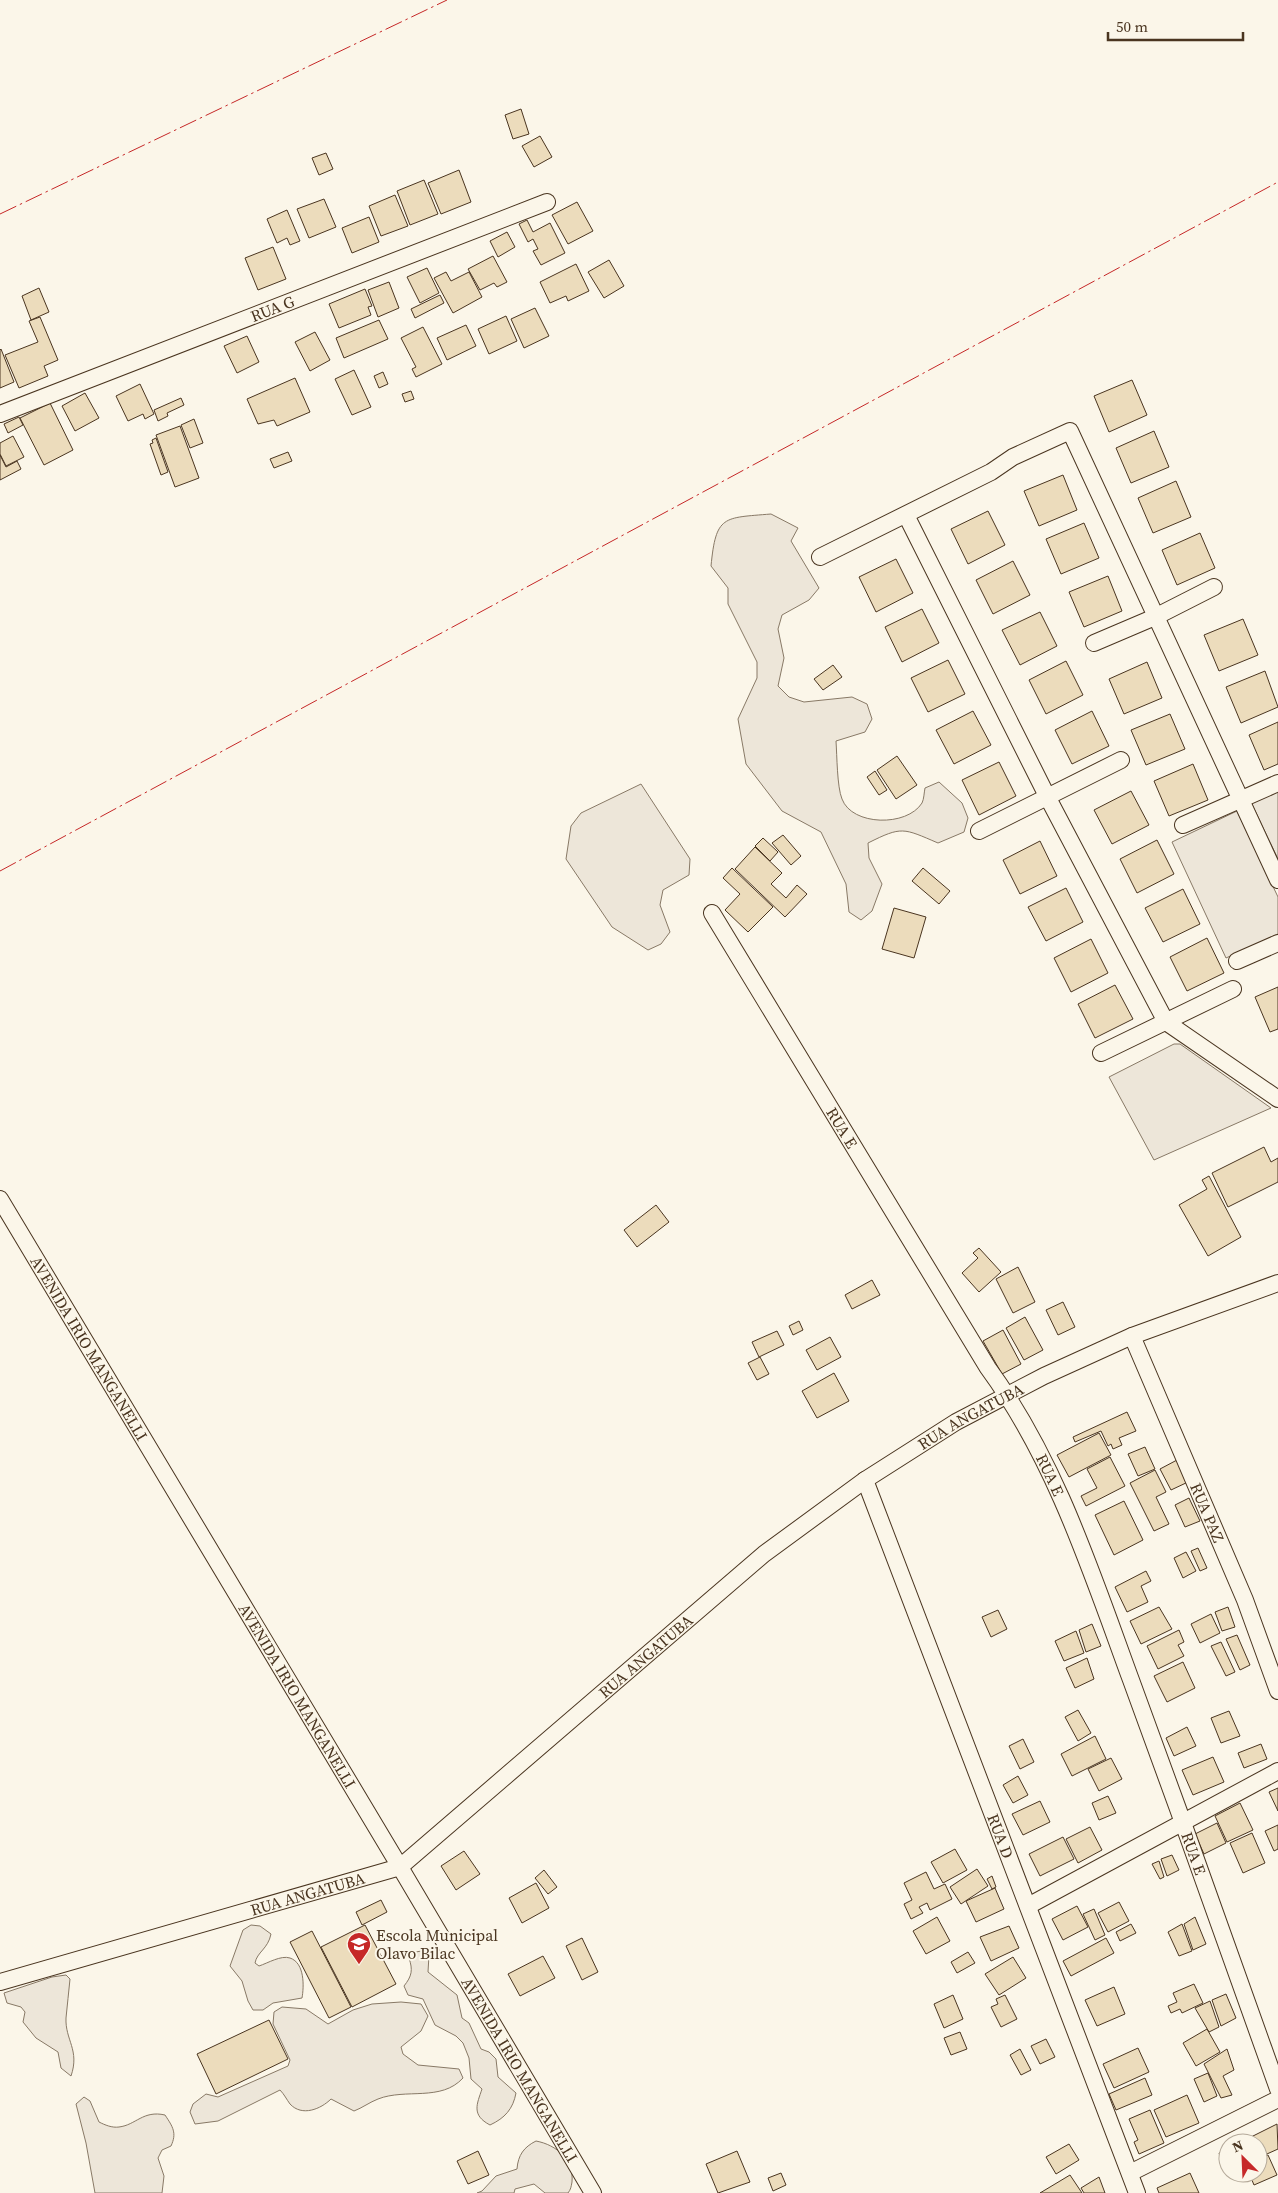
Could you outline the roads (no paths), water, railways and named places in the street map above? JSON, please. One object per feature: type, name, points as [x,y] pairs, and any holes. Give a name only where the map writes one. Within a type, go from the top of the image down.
[{"type":"street","name":"RUA G","points":[[0,414],[546,202]]},
{"type":"street","points":[[820,557],[991,472],[1013,457],[1070,431],[1278,880]]},
{"type":"street","points":[[906,515],[1048,798],[1166,1022],[1278,1099]]},
{"type":"street","points":[[1094,643],[1155,617],[1214,587]]},
{"type":"street","points":[[979,831],[1121,760]]},
{"type":"street","points":[[1183,825],[1278,783]]},
{"type":"street","name":"RUA E","points":[[712,913],[988,1368],[1007,1394],[1041,1456],[1081,1545],[1183,1821],[1278,2090]]},
{"type":"street","points":[[1237,961],[1278,943]]},
{"type":"street","points":[[1101,1053],[1233,989]]},
{"type":"street","name":"AVENIDA IRIO MANGANELLI","points":[[0,1198],[593,2193]]},
{"type":"street","name":"RUA ANGATUBA","points":[[0,1982],[400,1867],[764,1554],[866,1480],[956,1422],[1007,1394],[1132,1336],[1277,1285]]},
{"type":"street","name":"RUA PAZ","points":[[1132,1336],[1245,1600],[1278,1691]]},
{"type":"street","name":"RUA D","points":[[866,1480],[1137,2193]]},
{"type":"street","points":[[1028,1906],[1278,1771]]},
{"type":"street","points":[[1130,2173],[1278,2099]]},
{"type":"place","name":"Escola Municipal Olavo Bilac","points":[[359,1965]]}]
